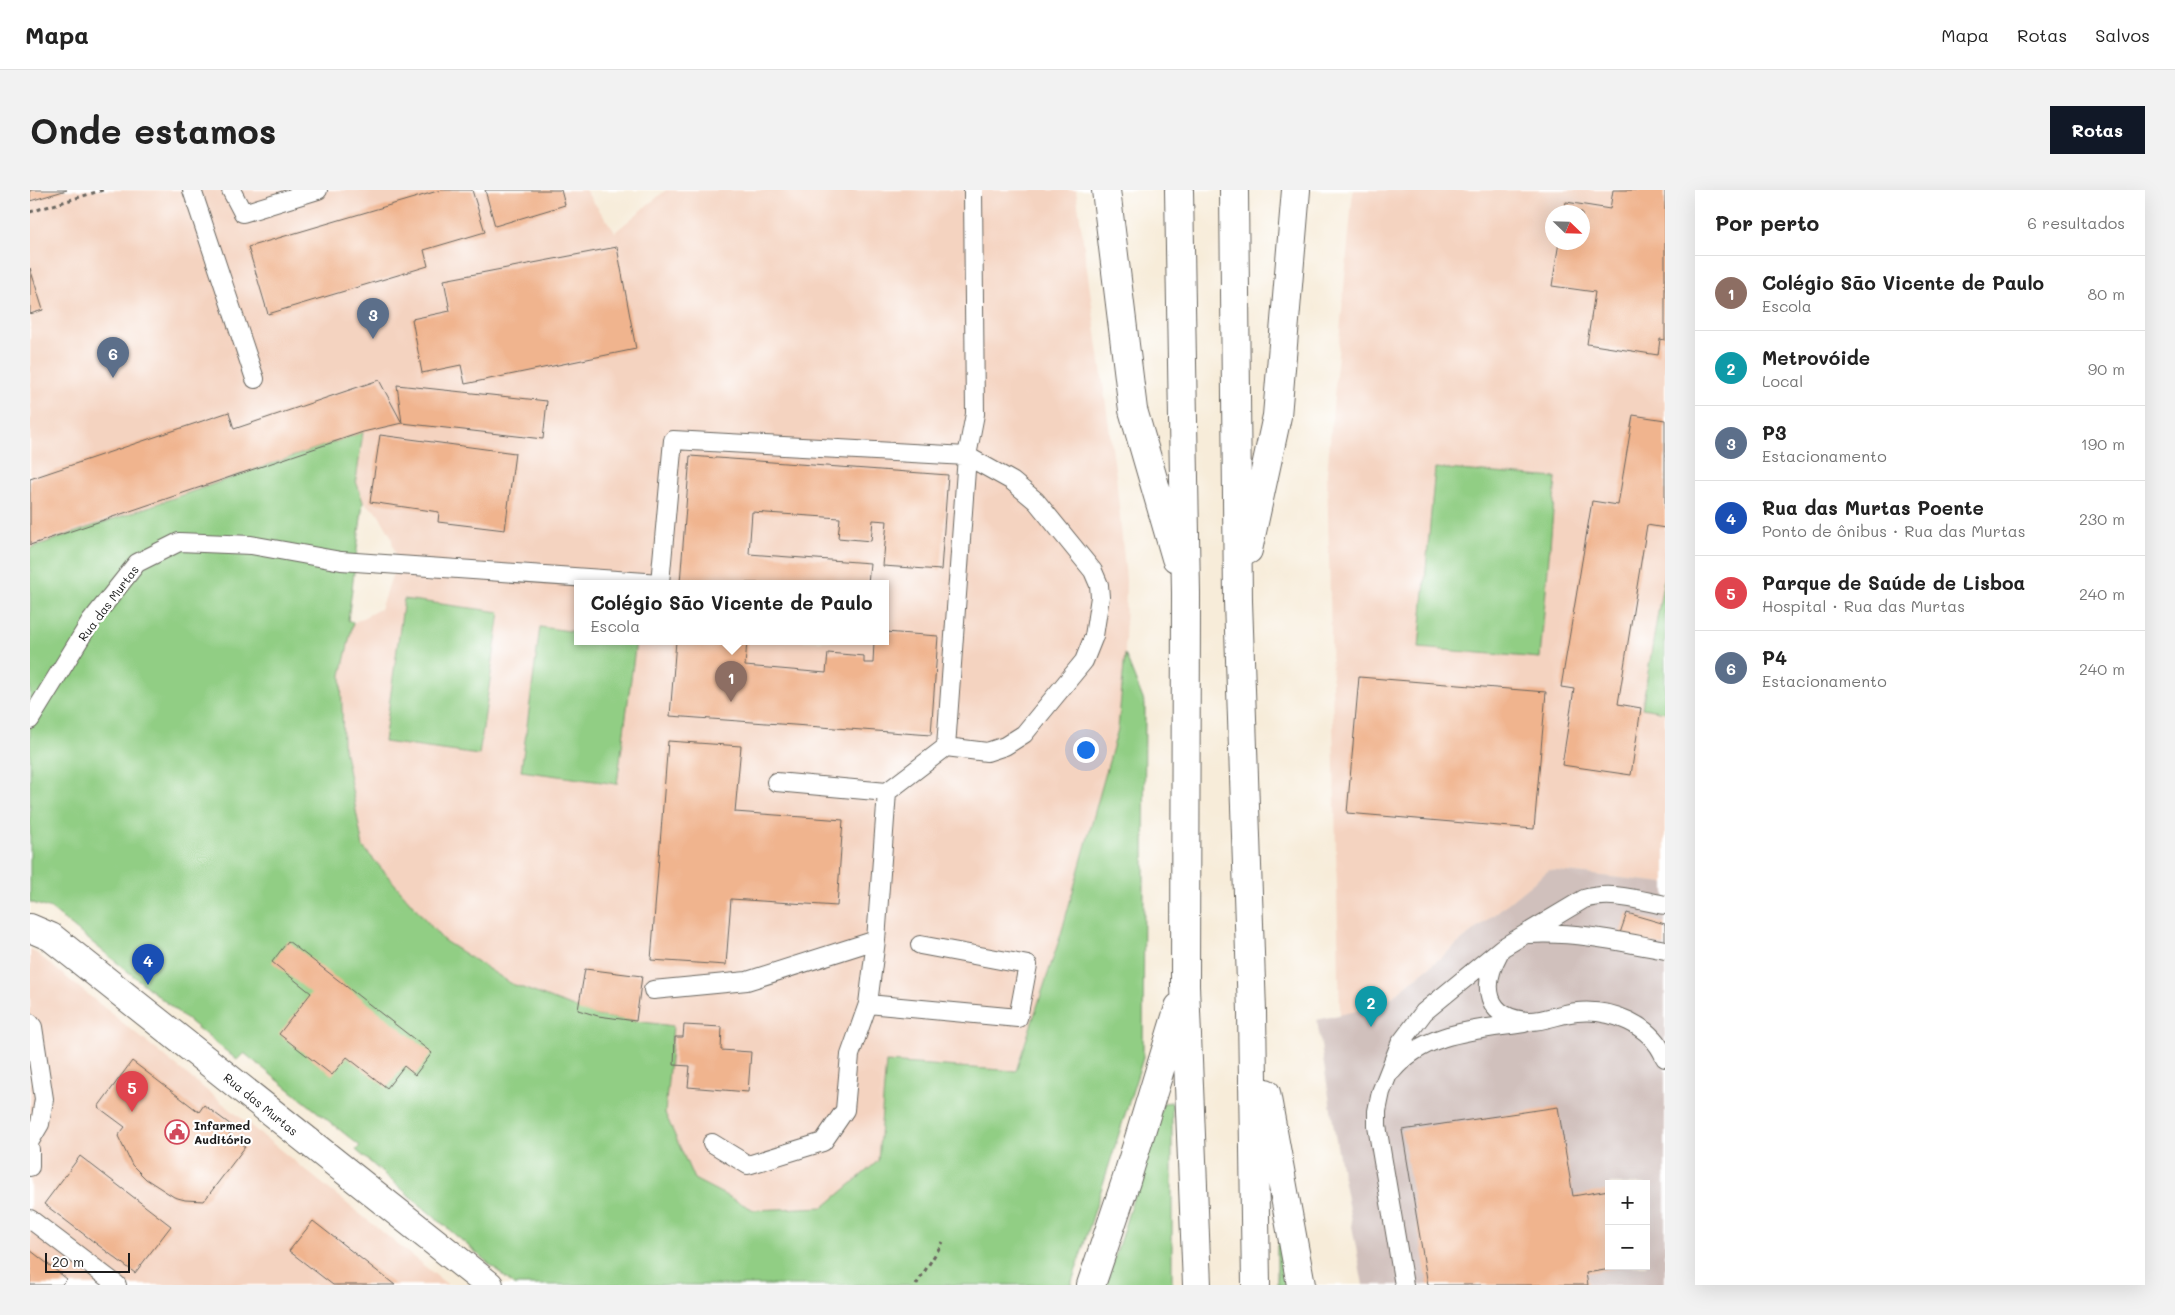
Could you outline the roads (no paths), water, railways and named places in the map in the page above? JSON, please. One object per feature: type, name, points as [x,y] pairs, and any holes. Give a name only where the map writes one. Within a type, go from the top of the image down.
[{"type":"main road","points":[[1106,190],[1133,410],[1186,593]]},
{"type":"main road","points":[[1179,190],[1186,593],[1186,986],[1197,1285]]},
{"type":"main road","points":[[1234,190],[1238,601],[1252,1012],[1256,1285]]},
{"type":"main road","points":[[1238,601],[1277,416],[1296,190]]},
{"type":"main road","name":"Rua das Murtas","points":[[30,928],[51,937],[489,1285]]},
{"type":"main road","points":[[1091,1285],[1126,1181],[1186,986]]},
{"type":"main road","points":[[1252,1012],[1301,1285]]},
{"type":"lane","points":[[192,190],[255,379]]},
{"type":"lane","points":[[231,190],[243,213],[318,190]]},
{"type":"lane","points":[[946,747],[967,456],[975,414],[973,190]]},
{"type":"lane","name":"Rua das Murtas","points":[[660,580],[673,440],[967,456]]},
{"type":"lane","points":[[776,782],[888,792],[946,747],[988,752],[1005,746],[1024,734],[1084,661],[1094,636],[1100,597],[1099,585],[1092,571],[1036,501],[1012,481],[967,456]]},
{"type":"lane","name":"Rua das Murtas","points":[[30,720],[92,621],[137,563],[179,542],[251,546],[341,561],[616,580]]},
{"type":"lane","points":[[712,1143],[748,1165],[823,1142],[845,1110],[850,1055],[868,1004],[876,940],[888,792]]},
{"type":"lane","points":[[1404,1285],[1377,1126],[1377,1111],[1386,1079],[1400,1044],[1424,1012],[1502,948],[1584,899],[1597,895],[1612,895],[1665,905]]},
{"type":"lane","points":[[1525,934],[1556,932],[1583,935],[1665,950]]},
{"type":"lane","points":[[653,990],[747,981],[876,940]]},
{"type":"lane","points":[[868,1004],[1018,1018],[1028,965],[920,946]]},
{"type":"lane","points":[[1502,948],[1489,976],[1488,989],[1490,999],[1504,1015],[1515,1020],[1531,1022]]},
{"type":"lane","points":[[1386,1079],[1398,1064],[1430,1042],[1447,1035],[1531,1022],[1576,1012],[1596,1012],[1634,1023],[1649,1034],[1661,1048],[1665,1058]]},
{"type":"lane","points":[[30,1023],[33,1027],[44,1099],[40,1124],[30,1141]]},
{"type":"lane","points":[[30,1149],[30,1167]]},
{"type":"lane","points":[[30,1219],[117,1285]]},
{"type":"place","name":"P3","points":[[373,339]]},
{"type":"place","name":"P4","points":[[113,378]]},
{"type":"place","name":"Colégio São Vicente de Paulo","points":[[731,702]]},
{"type":"place","name":"Rua das Murtas Poente","points":[[148,985]]},
{"type":"place","name":"Metrovóide","points":[[1371,1027]]},
{"type":"place","name":"Parque de Saúde de Lisboa","points":[[132,1112]]},
{"type":"place","name":"Infarmed Auditório","points":[[177,1132]]}]
